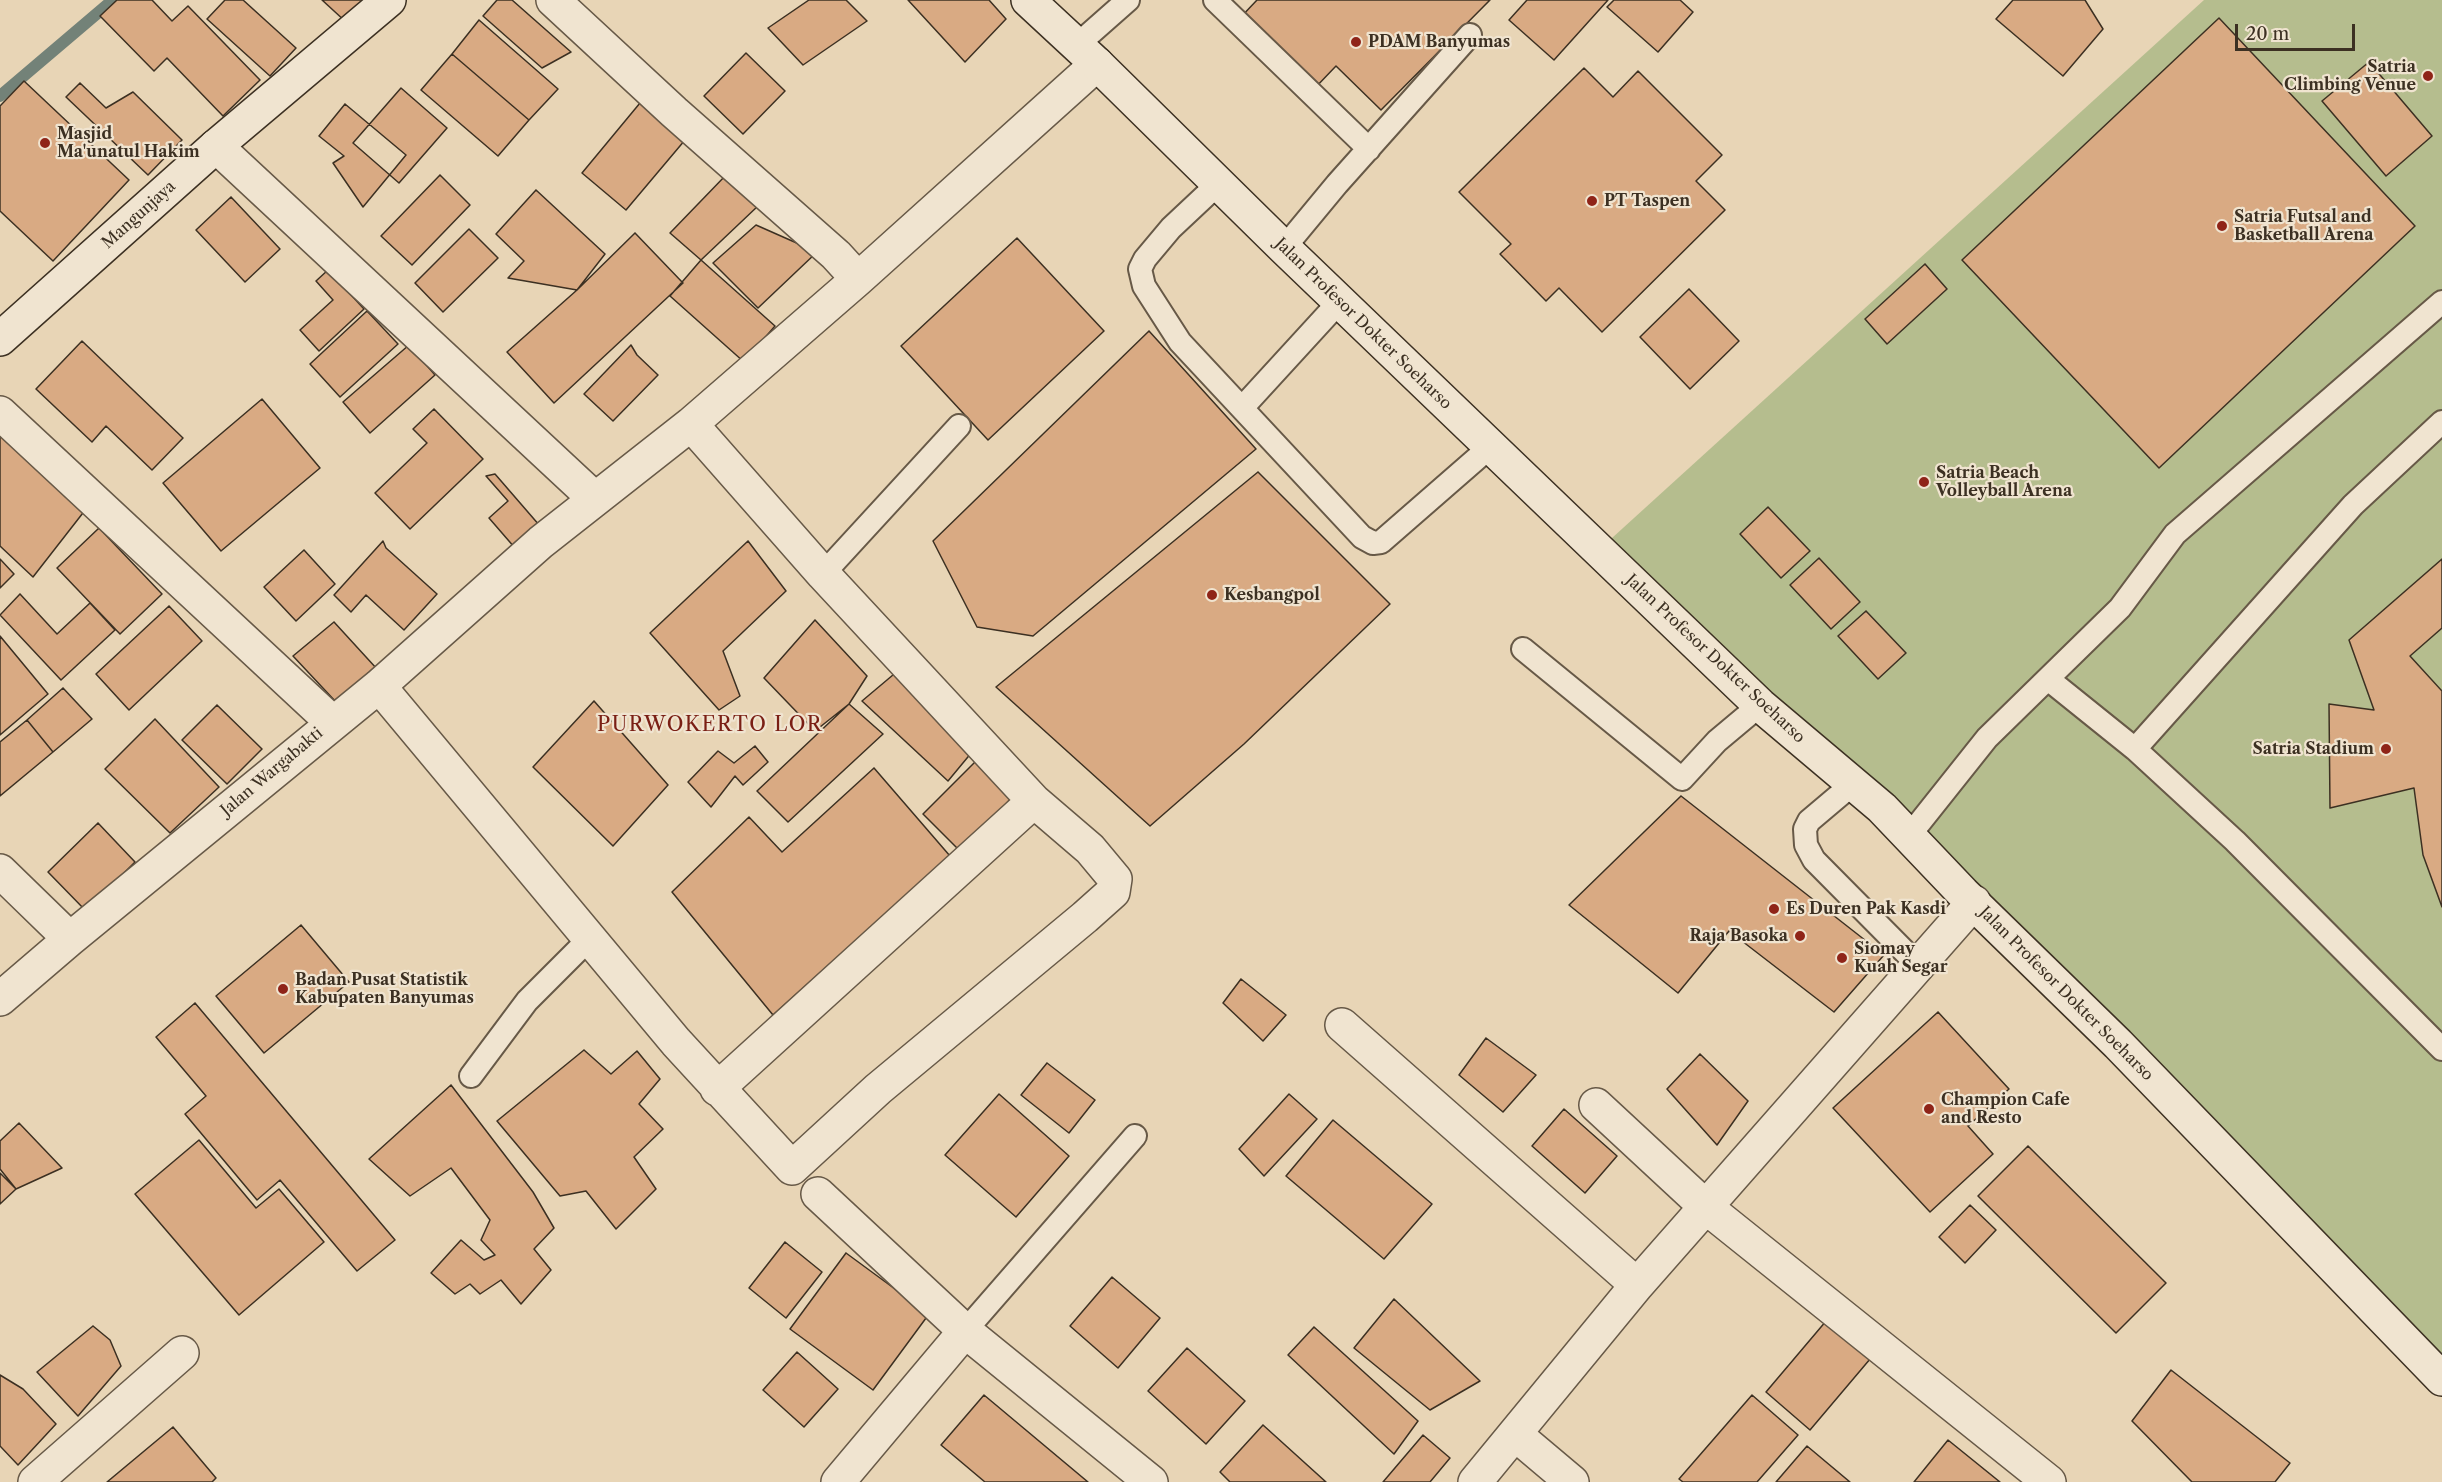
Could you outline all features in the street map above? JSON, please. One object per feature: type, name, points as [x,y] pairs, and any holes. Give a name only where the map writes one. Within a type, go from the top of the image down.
[{"type":"street","name":"Mangunjaya","points":[[0,339],[216,146],[389,0]]},
{"type":"street","points":[[553,0],[682,119],[836,255],[858,279]]},
{"type":"street","name":"Jalan Profesor Dokter Soeharso","points":[[1028,0],[1087,54],[1284,248],[1760,705],[1854,783],[1909,836],[2118,1044],[2442,1379]]},
{"type":"street","name":"Jalan Wargabakti","points":[[0,999],[332,722],[379,686],[541,542],[691,424],[858,279],[1087,54]]},
{"type":"street","points":[[216,146],[595,499]]},
{"type":"street","points":[[0,413],[332,722]]},
{"type":"street","points":[[379,686],[717,1089],[792,1168],[878,1089],[1113,892],[1115,879],[1090,849],[1034,801],[823,574],[691,424]]},
{"type":"street","points":[[717,1089],[1034,801]]},
{"type":"street","points":[[0,871],[70,939]]},
{"type":"street","points":[[1474,1482],[1637,1285],[1974,902]]},
{"type":"street","points":[[1342,1025],[1637,1285]]},
{"type":"street","points":[[1596,1105],[1707,1208],[2049,1482]]},
{"type":"street","points":[[818,1194],[965,1331],[1151,1482]]},
{"type":"street","points":[[838,1482],[965,1331]]},
{"type":"street","points":[[35,1482],[182,1353]]},
{"type":"street","points":[[1515,1434],[1572,1482]]},
{"type":"lane","points":[[1087,54],[1128,0]]},
{"type":"lane","points":[[1215,0],[1369,149]]},
{"type":"lane","points":[[1284,248],[1470,35]]},
{"type":"lane","points":[[1219,183],[1171,228],[1144,260],[1140,269],[1144,286],[1180,342],[1362,537],[1372,543],[1380,542],[1490,447]]},
{"type":"lane","points":[[1242,408],[1340,302]]},
{"type":"lane","points":[[1909,836],[1987,738],[2120,608],[2175,534],[2442,302]]},
{"type":"lane","points":[[2135,750],[2353,505],[2442,422]]},
{"type":"lane","points":[[823,574],[959,426]]},
{"type":"lane","points":[[1522,649],[1682,779],[1717,741],[1760,705]]},
{"type":"lane","points":[[2048,679],[2135,750],[2235,842],[2442,1049]]},
{"type":"lane","points":[[1854,783],[1809,821],[1805,829],[1806,844],[1814,860],[1919,966]]},
{"type":"lane","points":[[471,1076],[527,1001],[589,939]]},
{"type":"lane","points":[[965,1331],[1135,1136]]},
{"type":"green space","points":[[2204,0],[2442,0],[2442,1367],[1601,548]]},
{"type":"building","points":[[117,0],[152,0],[172,21],[188,6],[260,80],[223,116],[167,58],[154,71],[100,16]]},
{"type":"building","points":[[225,0],[243,0],[296,48],[270,76],[207,19]]},
{"type":"building","points":[[322,0],[364,0],[346,22]]},
{"type":"building","points":[[497,0],[512,0],[571,52],[542,68],[483,16]]},
{"type":"building","points":[[809,0],[846,0],[867,21],[803,65],[768,28]]},
{"type":"building","points":[[908,0],[989,0],[1006,19],[965,62]]},
{"type":"building","name":"PDAM Banyumas","points":[[1257,0],[1490,0],[1381,110],[1336,66],[1313,90],[1240,18]]},
{"type":"building","points":[[1527,0],[1608,0],[1554,60],[1509,20]]},
{"type":"building","points":[[1614,0],[1680,0],[1693,12],[1658,52],[1607,7]]},
{"type":"building","points":[[2013,0],[2085,0],[2103,29],[2063,76],[1996,19]]},
{"type":"building","points":[[2219,18],[2415,226],[2159,468],[1962,260]]},
{"type":"building","points":[[479,20],[558,89],[529,120],[452,54]]},
{"type":"building","points":[[746,53],[785,91],[743,134],[704,96]]},
{"type":"building","points":[[452,54],[529,120],[498,156],[421,90]]},
{"type":"building","points":[[2369,62],[2432,136],[2386,176],[2322,101]]},
{"type":"building","name":"PT Taspen","points":[[1584,68],[1613,97],[1638,71],[1722,155],[1696,181],[1725,210],[1602,332],[1559,288],[1546,301],[1500,254],[1511,244],[1459,192]]},
{"type":"building","name":"Masjid Ma'unatul Hakim","points":[[24,81],[129,180],[53,261],[0,211],[0,106]]},
{"type":"building","points":[[80,83],[106,108],[133,92],[182,140],[148,175],[66,97]]},
{"type":"building","points":[[401,88],[447,128],[399,183],[353,143]]},
{"type":"building","points":[[640,103],[685,140],[626,210],[582,173]]},
{"type":"building","points":[[345,104],[406,155],[363,207],[333,163],[344,156],[319,136]]},
{"type":"building","points":[[727,174],[759,205],[701,260],[670,233]]},
{"type":"building","points":[[440,175],[470,205],[412,265],[381,236]]},
{"type":"building","points":[[536,190],[605,254],[577,290],[508,278],[524,261],[496,234]]},
{"type":"building","points":[[231,197],[280,249],[245,282],[196,230]]},
{"type":"building","points":[[756,225],[817,252],[758,308],[713,263]]},
{"type":"building","points":[[469,229],[498,258],[443,312],[415,283]]},
{"type":"building","points":[[635,233],[683,283],[554,403],[507,352],[577,290]]},
{"type":"building","points":[[1017,238],[1104,331],[988,440],[901,346]]},
{"type":"building","points":[[701,260],[775,326],[744,362],[670,296]]},
{"type":"building","points":[[1925,264],[1947,289],[1887,344],[1865,319]]},
{"type":"building","points":[[328,270],[364,309],[319,351],[300,330],[333,300],[316,281]]},
{"type":"building","points":[[1689,289],[1739,341],[1690,389],[1640,337]]},
{"type":"building","points":[[367,311],[398,344],[340,397],[310,364]]},
{"type":"building","points":[[1149,331],[1256,449],[1033,636],[977,627],[933,541]]},
{"type":"building","points":[[82,341],[183,438],[152,470],[106,426],[92,442],[36,389]]},
{"type":"building","points":[[409,345],[435,375],[370,433],[343,402]]},
{"type":"building","points":[[631,345],[637,355],[658,375],[613,421],[584,394]]},
{"type":"building","points":[[262,399],[320,468],[221,551],[163,483]]},
{"type":"building","points":[[434,409],[483,459],[410,529],[375,493],[427,443],[413,429]]},
{"type":"building","points":[[0,433],[86,509],[33,577],[0,546]]},
{"type":"building","points":[[1258,472],[1390,604],[1244,744],[1150,826],[996,687]]},
{"type":"building","points":[[495,474],[540,526],[515,548],[489,518],[508,501],[486,476]]},
{"type":"building","points":[[1768,507],[1810,551],[1781,578],[1740,534]]},
{"type":"building","points":[[99,528],[162,594],[120,634],[57,568]]},
{"type":"building","points":[[383,541],[386,548],[437,594],[404,630],[366,595],[351,612],[334,595]]},
{"type":"building","points":[[748,541],[786,591],[723,651],[740,696],[719,710],[650,633]]},
{"type":"building","points":[[304,550],[335,584],[296,621],[264,587]]},
{"type":"building","points":[[1819,558],[1860,602],[1831,629],[1790,585]]},
{"type":"building","points":[[0,559],[14,574],[0,588]]},
{"type":"building","name":"Satria Stadium","points":[[2442,559],[2442,628],[2410,656],[2442,691],[2442,907],[2423,855],[2414,788],[2330,808],[2329,704],[2374,710],[2349,640]]},
{"type":"building","points":[[20,594],[57,634],[90,603],[115,630],[61,680],[0,615]]},
{"type":"building","points":[[169,606],[202,641],[129,710],[96,674]]},
{"type":"building","points":[[1866,611],[1906,653],[1878,679],[1838,636]]},
{"type":"building","points":[[815,620],[867,676],[849,704],[815,731],[764,678]]},
{"type":"building","points":[[334,622],[377,669],[336,702],[293,656]]},
{"type":"building","points":[[0,636],[48,694],[0,735]]},
{"type":"building","points":[[906,664],[977,746],[948,781],[862,701]]},
{"type":"building","points":[[63,688],[92,719],[53,752],[27,720]]},
{"type":"building","points":[[594,701],[668,785],[613,846],[533,767]]},
{"type":"building","points":[[849,704],[883,734],[788,822],[757,791]]},
{"type":"building","points":[[217,705],[262,749],[227,784],[182,740]]},
{"type":"building","points":[[155,719],[219,787],[170,833],[105,769]]},
{"type":"building","points":[[27,720],[53,752],[0,796],[0,742]]},
{"type":"building","points":[[755,746],[768,762],[743,785],[735,776],[711,807],[688,782],[718,751],[734,763]]},
{"type":"building","points":[[980,757],[1018,790],[963,854],[923,814]]},
{"type":"building","points":[[874,768],[950,856],[773,1015],[672,892],[749,817],[782,852]]},
{"type":"building","points":[[1681,796],[1884,955],[1834,1012],[1729,931],[1678,993],[1569,905]]},
{"type":"building","points":[[98,823],[135,862],[86,911],[48,872]]},
{"type":"building","name":"Badan Pusat Statistik Kabupaten Banyumas","points":[[301,925],[349,982],[264,1053],[216,996]]},
{"type":"building","points":[[1241,979],[1286,1015],[1263,1041],[1223,1003]]},
{"type":"building","points":[[195,1003],[395,1240],[357,1271],[280,1180],[257,1200],[185,1114],[206,1096],[156,1037]]},
{"type":"building","points":[[1938,1012],[2009,1089],[1968,1126],[1993,1154],[1930,1212],[1833,1108]]},
{"type":"building","points":[[1486,1038],[1536,1075],[1503,1112],[1459,1075]]},
{"type":"building","points":[[584,1050],[611,1074],[637,1051],[660,1079],[639,1104],[663,1129],[634,1157],[656,1189],[616,1229],[586,1191],[560,1196],[497,1121]]},
{"type":"building","points":[[1700,1054],[1748,1101],[1717,1145],[1667,1089]]},
{"type":"building","points":[[1047,1063],[1095,1100],[1069,1133],[1021,1095]]},
{"type":"building","points":[[451,1085],[533,1192],[554,1228],[534,1249],[551,1270],[521,1304],[501,1280],[480,1294],[470,1284],[455,1294],[431,1273],[461,1240],[484,1260],[495,1255],[481,1240],[490,1220],[451,1168],[410,1196],[369,1159]]},
{"type":"building","points":[[999,1094],[1069,1156],[1016,1217],[945,1155]]},
{"type":"building","points":[[1289,1094],[1317,1119],[1264,1176],[1239,1149]]},
{"type":"building","points":[[1564,1109],[1617,1156],[1585,1193],[1532,1146]]},
{"type":"building","points":[[1333,1120],[1432,1204],[1384,1259],[1286,1176]]},
{"type":"building","points":[[19,1123],[62,1168],[16,1189],[0,1169],[0,1141]]},
{"type":"building","points":[[199,1140],[256,1208],[279,1189],[324,1242],[239,1315],[135,1194]]},
{"type":"building","points":[[2028,1146],[2166,1283],[2116,1333],[1978,1196]]},
{"type":"building","points":[[0,1173],[16,1189],[0,1204]]},
{"type":"building","points":[[1970,1205],[1996,1230],[1965,1263],[1939,1237]]},
{"type":"building","points":[[785,1242],[822,1272],[786,1318],[749,1288]]},
{"type":"building","points":[[846,1253],[929,1314],[873,1390],[790,1329]]},
{"type":"building","points":[[1112,1277],[1160,1318],[1118,1368],[1070,1326]]},
{"type":"building","points":[[1394,1299],[1480,1381],[1430,1410],[1354,1348]]},
{"type":"building","points":[[1832,1314],[1876,1352],[1810,1430],[1766,1392]]},
{"type":"building","points":[[93,1326],[110,1340],[121,1366],[78,1416],[37,1372]]},
{"type":"building","points":[[1314,1327],[1418,1421],[1394,1454],[1288,1355]]},
{"type":"building","points":[[1187,1348],[1245,1401],[1206,1444],[1148,1391]]},
{"type":"building","points":[[797,1352],[838,1389],[804,1427],[763,1390]]},
{"type":"building","points":[[2171,1370],[2290,1463],[2275,1482],[2192,1482],[2132,1421]]},
{"type":"building","points":[[0,1375],[23,1389],[56,1424],[18,1465],[0,1446]]},
{"type":"building","points":[[984,1395],[1088,1482],[985,1482],[941,1445]]},
{"type":"building","points":[[1752,1395],[1798,1435],[1757,1482],[1683,1482],[1679,1479]]},
{"type":"building","points":[[1263,1425],[1326,1482],[1230,1482],[1220,1472]]},
{"type":"building","points":[[173,1427],[216,1478],[212,1482],[107,1482]]},
{"type":"building","points":[[1423,1435],[1450,1458],[1430,1482],[1383,1482]]},
{"type":"building","points":[[1948,1440],[2000,1482],[1914,1482]]},
{"type":"building","points":[[1807,1446],[1850,1482],[1776,1482]]},
{"type":"waterway","points":[[0,96],[113,0]]},
{"type":"place","name":"PDAM Banyumas","points":[[1356,42]]},
{"type":"place","name":"Satria Climbing Venue","points":[[2428,76]]},
{"type":"place","name":"Masjid Ma'unatul Hakim","points":[[45,143]]},
{"type":"place","name":"PT Taspen","points":[[1592,201]]},
{"type":"place","name":"Satria Futsal and Basketball Arena","points":[[2222,226]]},
{"type":"place","name":"Satria Beach Volleyball Arena","points":[[1924,482]]},
{"type":"place","name":"Kesbangpol","points":[[1212,595]]},
{"type":"place","name":"Satria Stadium","points":[[2386,749]]},
{"type":"place","name":"Es Duren Pak Kasdi","points":[[1774,909]]},
{"type":"place","name":"Raja Basoka","points":[[1800,936]]},
{"type":"place","name":"Siomay Kuah Segar","points":[[1842,958]]},
{"type":"place","name":"Badan Pusat Statistik Kabupaten Banyumas","points":[[283,989]]},
{"type":"place","name":"Champion Cafe and Resto","points":[[1929,1109]]},
{"type":"district","name":"PURWOKERTO LOR","points":[[710,725]]}]
